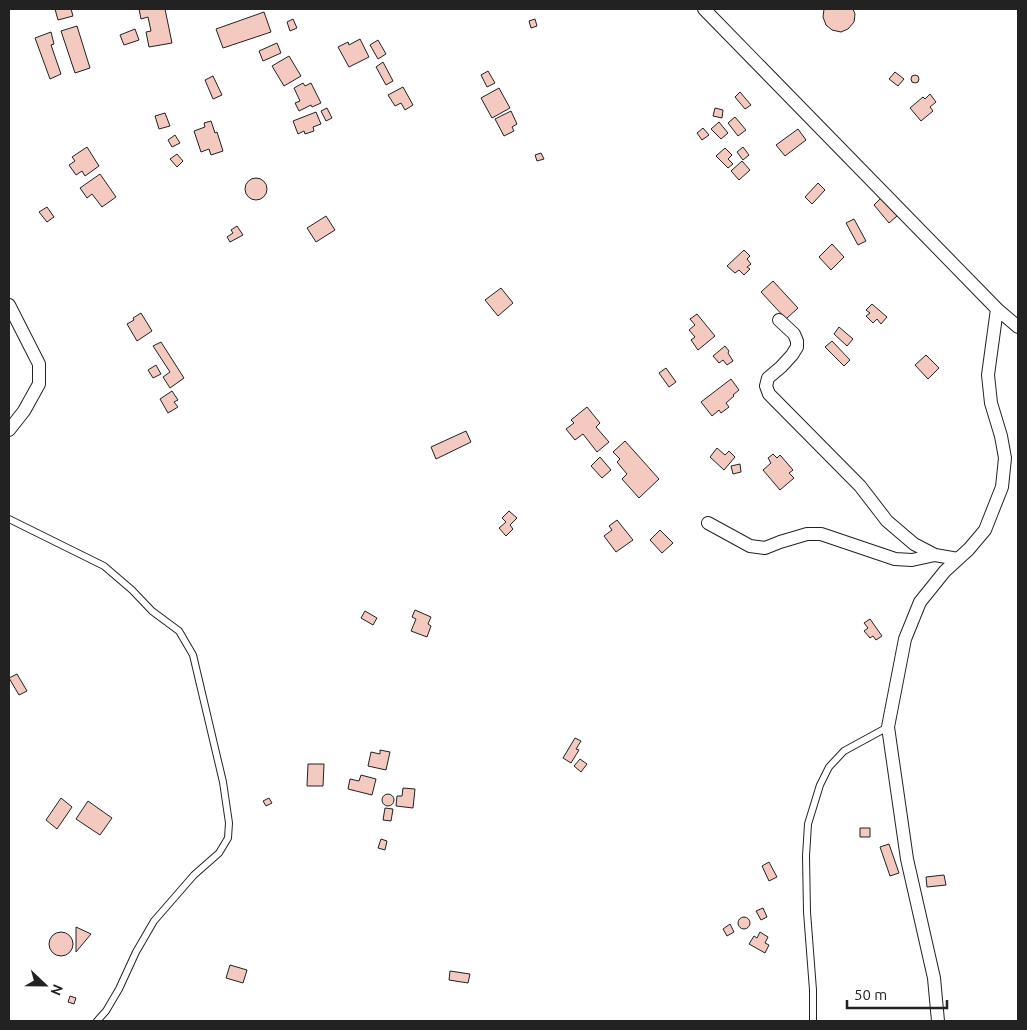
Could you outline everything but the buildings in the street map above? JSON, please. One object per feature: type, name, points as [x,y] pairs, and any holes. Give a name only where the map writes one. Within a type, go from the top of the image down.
[{"type":"street","points":[[704,9],[997,309],[1018,327]]},
{"type":"street","points":[[9,305],[39,364],[39,384],[24,410],[9,430]]},
{"type":"street","points":[[938,1021],[934,978],[907,859],[888,727],[905,639],[920,602],[945,571],[969,549],[985,530],[1002,487],[1005,458],[1001,436],[991,403],[988,375],[997,309]]},
{"type":"street","points":[[779,320],[794,334],[797,347],[792,355],[768,378],[766,386],[770,394],[860,486],[887,521],[914,544],[935,555],[958,559]]},
{"type":"street","points":[[708,523],[750,546],[765,548],[807,534],[821,534],[896,559],[912,560],[935,555]]},
{"type":"lane","points":[[9,518],[104,566],[132,590],[152,611],[179,631],[193,655],[223,782],[229,823],[228,838],[219,853],[194,875],[154,921],[136,952],[119,989],[98,1021]]},
{"type":"lane","points":[[813,1021],[813,990],[807,912],[806,856],[808,824],[820,785],[829,767],[844,751],[888,727]]}]
